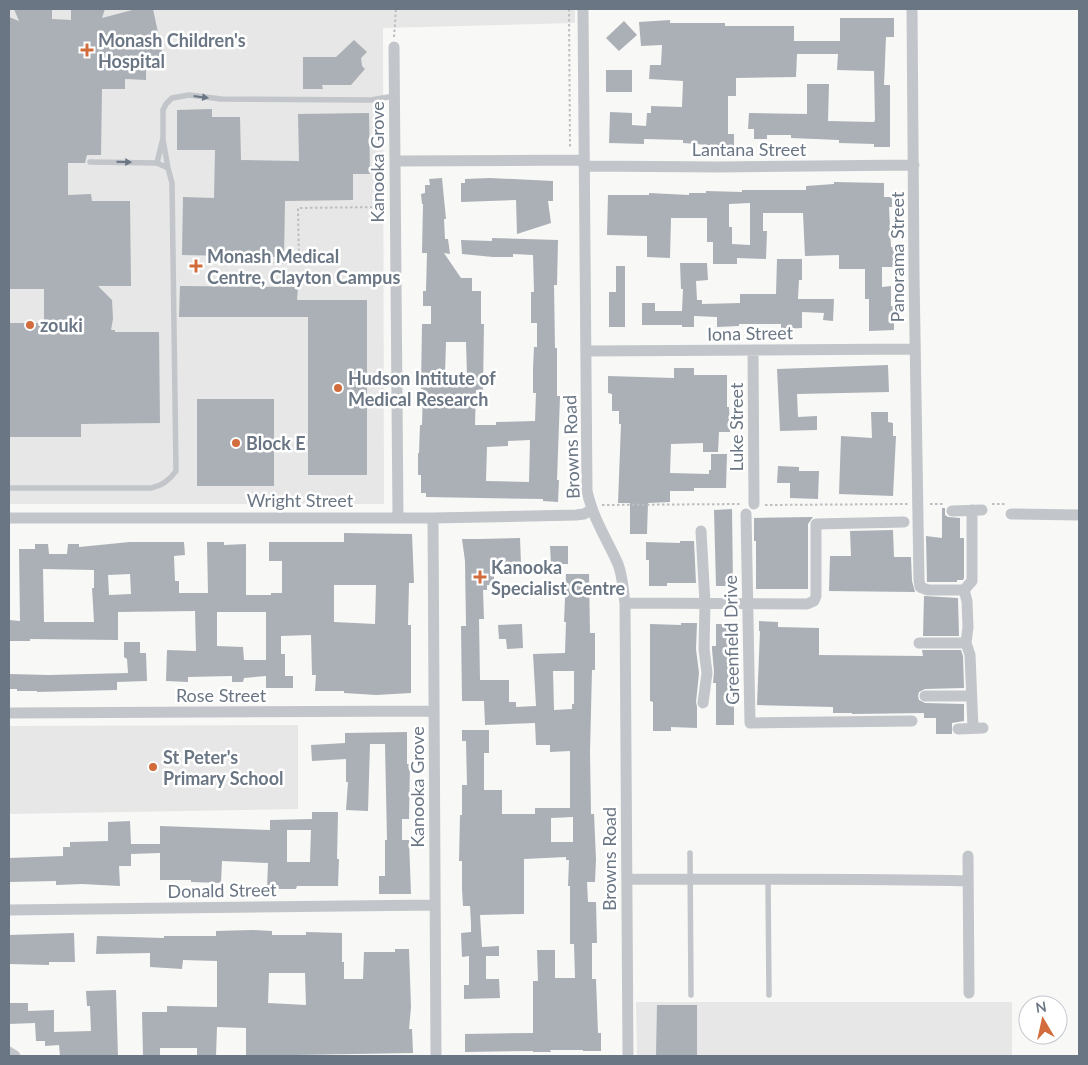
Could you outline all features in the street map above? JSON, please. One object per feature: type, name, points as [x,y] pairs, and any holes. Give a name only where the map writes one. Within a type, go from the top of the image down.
[{"type":"street","name":"Browns Road","points":[[583,9],[587,491],[591,510],[618,565],[622,579],[624,603],[628,1056]]},
{"type":"street","name":"Panorama Street","points":[[912,9],[918,580],[920,587],[928,590],[964,590]]},
{"type":"street","name":"Kanooka Grove","points":[[394,47],[398,517]]},
{"type":"street","name":"Lantana Street","points":[[394,161],[570,160],[584,163],[718,167],[914,164]]},
{"type":"street","name":"Iona Street","points":[[586,351],[915,349]]},
{"type":"street","name":"Luke Street","points":[[753,350],[754,504]]},
{"type":"street","points":[[951,507],[981,508],[972,581],[964,590],[968,601],[966,643],[970,656],[971,696],[978,728],[958,729]]},
{"type":"street","name":"Wright Street","points":[[9,518],[433,518],[576,515],[584,514],[591,510]]},
{"type":"street","name":"Greenfield Drive","points":[[746,514],[750,723],[912,721]]},
{"type":"street","points":[[1011,514],[1079,515]]},
{"type":"street","name":"Kanooka Grove","points":[[433,518],[436,1056]]},
{"type":"street","points":[[624,603],[807,604],[814,601],[816,596],[816,524],[904,522]]},
{"type":"street","points":[[701,531],[705,603],[704,649],[707,673],[703,703]]},
{"type":"street","points":[[919,643],[966,643]]},
{"type":"street","points":[[925,696],[971,696]]},
{"type":"street","name":"Rose Street","points":[[9,713],[434,712]]},
{"type":"street","points":[[968,856],[968,993]]},
{"type":"street","points":[[627,879],[890,879],[968,881]]},
{"type":"street","name":"Donald Street","points":[[9,910],[435,904]]},
{"type":"street","points":[[9,1052],[15,1056]]},
{"type":"lane","points":[[9,488],[151,488],[162,485],[176,471],[172,183],[163,138],[163,110],[166,104],[172,98],[181,95],[221,99],[276,100],[371,100],[394,96]]},
{"type":"lane","points":[[157,163],[163,138]]},
{"type":"lane","points":[[90,162],[157,163],[168,168]]},
{"type":"lane","points":[[690,853],[691,995]]},
{"type":"lane","points":[[768,880],[768,996]]},
{"type":"path","points":[[394,47],[396,9]]},
{"type":"path","points":[[569,9],[570,160]]},
{"type":"path","points":[[226,263],[298,263],[298,208],[394,207]]},
{"type":"path","points":[[591,510],[603,505],[918,504],[951,507]]},
{"type":"path","points":[[981,508],[1008,504],[1011,514]]},
{"type":"shaded area","name":"Monash Medical Centre, Clayton Campus","points":[[9,9],[575,9],[575,23],[383,28],[384,504],[9,504]]},
{"type":"shaded area","name":"St Peter's Primary School","points":[[298,725],[298,809],[9,814],[9,726]]},
{"type":"shaded area","points":[[636,1002],[1012,1002],[1012,1056],[637,1056]]},
{"type":"building","points":[[14,9],[52,9],[52,19],[71,20],[71,9],[105,9],[102,18],[136,9],[153,9],[163,56],[146,56],[146,80],[125,79],[125,89],[102,89],[101,155],[87,155],[85,163],[68,163],[68,195],[91,194],[92,201],[130,201],[131,286],[98,286],[112,300],[113,319],[111,330],[115,330],[115,332],[159,332],[160,423],[81,424],[81,437],[10,437],[9,323],[44,323],[44,289],[9,289],[9,17],[19,21]]},
{"type":"building","points":[[840,18],[894,18],[894,37],[886,37],[884,85],[890,85],[890,147],[874,147],[874,144],[839,143],[839,140],[791,138],[791,135],[767,135],[767,139],[754,139],[754,129],[748,129],[749,113],[807,114],[807,84],[829,84],[828,121],[874,122],[874,71],[837,70],[838,54],[797,54],[796,77],[736,78],[736,96],[728,96],[728,134],[734,134],[734,147],[683,143],[683,140],[644,139],[644,144],[609,143],[610,112],[632,113],[632,125],[646,126],[647,113],[651,113],[651,106],[682,107],[683,81],[649,79],[650,65],[661,65],[662,45],[641,46],[639,22],[670,20],[670,23],[725,23],[725,26],[794,26],[794,41],[840,41]]},
{"type":"building","points":[[624,21],[637,35],[619,51],[606,38]]},
{"type":"building","points":[[354,40],[367,52],[361,58],[362,66],[365,69],[351,85],[322,85],[323,89],[303,89],[303,57],[336,57]]},
{"type":"building","points":[[606,70],[632,70],[632,92],[606,92]]},
{"type":"building","points":[[212,109],[212,117],[240,117],[241,160],[299,161],[298,114],[369,113],[370,174],[353,174],[353,200],[285,201],[284,257],[182,255],[183,197],[214,198],[215,150],[177,150],[177,110]]},
{"type":"building","points":[[442,178],[446,219],[444,219],[445,239],[448,239],[450,254],[444,253],[461,278],[472,278],[472,291],[481,291],[481,324],[484,324],[483,390],[476,390],[475,425],[496,425],[496,422],[535,421],[536,393],[533,393],[533,368],[534,347],[537,347],[537,323],[531,323],[531,292],[534,292],[533,255],[513,254],[513,257],[493,257],[462,254],[461,240],[492,241],[492,238],[558,240],[557,285],[554,285],[557,396],[560,396],[558,502],[543,501],[543,499],[426,497],[426,493],[421,493],[421,475],[418,475],[418,453],[420,425],[422,425],[422,324],[431,324],[431,306],[423,306],[423,291],[426,291],[427,253],[422,253],[423,204],[421,194],[425,193],[425,185],[430,185],[429,179]],"holes":[[[446,342],[466,342],[467,375],[445,374]],[[530,440],[529,482],[486,481],[487,447],[508,446],[508,441]]]},
{"type":"building","points":[[490,178],[553,181],[553,201],[548,201],[551,223],[517,234],[516,200],[461,202],[461,183],[465,183],[465,179]]},
{"type":"building","points":[[834,182],[884,183],[884,197],[892,197],[892,207],[889,207],[891,247],[895,247],[895,267],[882,267],[882,287],[891,286],[891,306],[894,306],[894,330],[869,331],[869,299],[865,299],[865,269],[839,269],[839,255],[805,256],[803,213],[763,213],[763,231],[767,231],[766,259],[737,258],[737,264],[713,264],[713,242],[707,242],[707,218],[671,218],[670,258],[647,257],[647,236],[607,235],[608,195],[649,195],[649,193],[689,195],[689,193],[706,193],[706,191],[806,190],[806,186],[834,184]],"holes":[[[750,203],[750,245],[732,244],[732,227],[729,227],[729,204]]]},
{"type":"building","points":[[777,259],[802,259],[802,280],[799,280],[798,299],[834,299],[833,321],[823,320],[824,313],[802,312],[802,328],[781,329],[781,324],[739,324],[739,326],[717,327],[717,317],[694,316],[694,327],[682,327],[682,325],[642,325],[642,303],[655,303],[655,311],[682,311],[683,289],[681,289],[680,263],[707,263],[708,280],[696,281],[697,300],[702,300],[702,304],[740,303],[740,294],[776,294]]},
{"type":"building","points":[[616,266],[625,266],[625,327],[609,327],[609,292],[616,292]]},
{"type":"building","name":"Hudson Intitute of Medical Research","points":[[180,286],[298,287],[297,300],[367,300],[367,475],[308,475],[308,317],[179,317]]},
{"type":"building","points":[[888,365],[889,392],[797,394],[798,417],[817,416],[817,430],[780,431],[777,369]]},
{"type":"building","points":[[674,368],[694,368],[694,375],[727,375],[727,407],[729,407],[730,432],[719,432],[718,452],[703,452],[703,443],[671,444],[670,473],[709,474],[709,470],[711,470],[711,454],[727,454],[726,488],[694,488],[694,491],[670,491],[670,502],[648,503],[647,534],[630,534],[630,503],[618,503],[621,424],[619,424],[619,411],[612,411],[612,394],[608,393],[608,376],[674,378]]},
{"type":"building","name":"Block E","points":[[197,399],[274,399],[274,486],[197,486]]},
{"type":"building","points":[[871,412],[888,412],[888,422],[893,423],[893,436],[896,436],[893,496],[839,494],[841,436],[872,438]]},
{"type":"building","points":[[778,466],[799,467],[799,471],[819,471],[818,499],[790,498],[790,483],[777,483]]},
{"type":"building","points":[[942,508],[945,508],[945,515],[948,517],[960,518],[960,538],[964,538],[964,578],[963,580],[957,580],[957,582],[927,582],[926,536],[942,538]]},
{"type":"building","points":[[732,509],[733,586],[716,586],[714,510]]},
{"type":"building","points":[[813,517],[808,524],[808,589],[756,589],[754,518]]},
{"type":"building","points":[[893,530],[894,557],[911,557],[912,581],[915,592],[829,591],[830,556],[851,556],[850,531]]},
{"type":"building","points":[[344,533],[412,534],[414,583],[409,583],[408,625],[411,625],[411,693],[376,695],[344,693],[344,691],[315,691],[316,675],[312,675],[311,635],[281,636],[281,654],[285,654],[285,676],[293,676],[293,688],[266,688],[266,676],[244,678],[243,682],[232,682],[232,676],[188,677],[188,682],[166,681],[167,650],[196,651],[195,611],[118,612],[118,640],[30,639],[30,641],[9,641],[9,620],[20,621],[19,549],[35,549],[35,544],[48,544],[49,554],[67,554],[68,544],[79,544],[79,547],[130,542],[184,542],[185,555],[174,556],[175,581],[179,581],[179,593],[208,593],[207,542],[224,542],[224,545],[246,544],[246,595],[271,595],[271,593],[282,593],[282,561],[269,561],[269,542],[344,542]],"holes":[[[43,569],[94,570],[94,588],[92,588],[94,622],[44,622]],[[130,574],[131,594],[109,595],[108,575]],[[334,585],[376,585],[375,624],[334,622]],[[217,612],[266,612],[266,660],[244,660],[243,647],[217,646]]]},
{"type":"building","points":[[520,538],[521,564],[494,564],[494,585],[487,585],[487,590],[483,590],[484,619],[479,619],[480,680],[509,680],[509,702],[516,702],[516,707],[536,706],[533,654],[565,653],[566,574],[589,574],[590,633],[595,633],[595,670],[592,670],[590,752],[591,814],[594,814],[596,859],[595,882],[587,882],[588,902],[596,902],[597,943],[592,943],[592,979],[596,979],[598,1033],[601,1033],[601,1051],[465,1052],[465,1034],[533,1033],[533,981],[538,981],[537,950],[555,950],[555,978],[575,978],[574,944],[570,944],[569,860],[566,860],[566,857],[524,859],[524,914],[480,915],[482,947],[499,946],[499,956],[486,956],[486,979],[499,979],[500,998],[464,999],[464,985],[469,985],[469,956],[462,957],[461,933],[471,932],[471,924],[470,906],[463,906],[462,861],[459,861],[462,785],[467,785],[466,741],[462,741],[462,730],[489,730],[489,753],[484,753],[484,790],[502,790],[502,814],[535,814],[535,808],[570,808],[570,751],[550,752],[550,745],[536,745],[535,723],[485,725],[484,701],[462,701],[461,626],[466,626],[465,561],[462,539]],"holes":[[[553,671],[574,671],[574,704],[572,704],[572,709],[554,710]],[[573,817],[573,842],[551,842],[551,818]]]},
{"type":"building","points":[[680,541],[694,541],[696,583],[667,583],[667,586],[649,586],[649,560],[646,560],[646,542],[680,543]]},
{"type":"building","points":[[550,546],[568,546],[568,564],[551,564]]},
{"type":"building","points":[[924,596],[958,598],[959,636],[923,636]]},
{"type":"building","points":[[759,621],[778,622],[778,627],[819,628],[819,655],[923,656],[922,650],[961,650],[963,656],[964,688],[925,689],[919,692],[918,696],[919,700],[925,703],[964,704],[964,721],[952,723],[952,734],[936,734],[936,718],[924,718],[924,713],[852,714],[833,713],[833,707],[757,705]]},
{"type":"building","points":[[681,623],[697,623],[696,649],[699,673],[696,702],[697,728],[671,727],[671,731],[653,731],[653,702],[650,701],[650,624],[681,625]]},
{"type":"building","points":[[522,624],[523,648],[507,649],[506,639],[499,639],[498,625]]},
{"type":"building","points":[[716,624],[734,624],[734,725],[716,725],[716,683],[713,683],[712,646],[716,646]]},
{"type":"building","points":[[124,642],[140,642],[140,653],[146,653],[147,681],[117,682],[117,690],[37,692],[9,689],[9,674],[128,673],[127,659],[124,657]]},
{"type":"building","points":[[407,732],[407,764],[410,764],[409,819],[402,819],[402,840],[409,840],[411,894],[379,894],[379,876],[385,876],[385,840],[387,840],[385,744],[370,744],[368,811],[346,810],[348,782],[346,782],[346,759],[312,761],[311,745],[345,743],[345,733]]},
{"type":"building","points":[[312,812],[338,812],[338,886],[297,886],[296,889],[267,889],[268,863],[222,861],[221,883],[191,882],[191,880],[160,880],[160,853],[131,854],[131,866],[119,866],[120,886],[56,885],[56,881],[9,882],[9,858],[63,856],[63,847],[70,847],[70,842],[108,841],[108,822],[130,821],[131,844],[160,844],[160,826],[270,830],[270,820],[312,819]],"holes":[[[287,830],[311,830],[310,862],[287,862]]]},
{"type":"building","points":[[216,931],[272,931],[272,935],[306,935],[306,932],[342,933],[344,979],[363,979],[364,952],[395,952],[395,949],[409,949],[411,1007],[409,1029],[412,1029],[413,1053],[246,1056],[246,1028],[217,1027],[216,1056],[197,1056],[197,1048],[160,1048],[160,1056],[143,1056],[142,1012],[167,1012],[167,1006],[217,1007],[217,961],[183,960],[182,969],[150,967],[150,953],[96,954],[97,936],[164,938],[164,936],[216,936]],"holes":[[[269,973],[305,973],[306,1005],[268,1003]]]},
{"type":"building","points":[[74,933],[75,962],[49,962],[49,965],[9,964],[9,935]]},
{"type":"building","points":[[116,990],[118,1056],[60,1056],[59,1045],[45,1046],[45,1041],[36,1041],[35,1023],[9,1024],[9,1003],[28,1003],[28,1011],[54,1010],[54,1032],[91,1031],[90,1006],[87,1006],[86,991]]},
{"type":"building","points":[[657,1005],[697,1005],[697,1056],[656,1055]]},
{"type":"place","name":"Monash Children's Hospital","points":[[87,50]]},
{"type":"place","name":"Monash Medical Centre, Clayton Campus","points":[[196,266]]},
{"type":"place","name":"zouki","points":[[30,325]]},
{"type":"place","name":"Hudson Intitute of Medical Research","points":[[338,388]]},
{"type":"place","name":"Block E","points":[[236,443]]},
{"type":"place","name":"Kanooka Specialist Centre","points":[[480,577]]},
{"type":"place","name":"St Peter's Primary School","points":[[153,767]]}]
